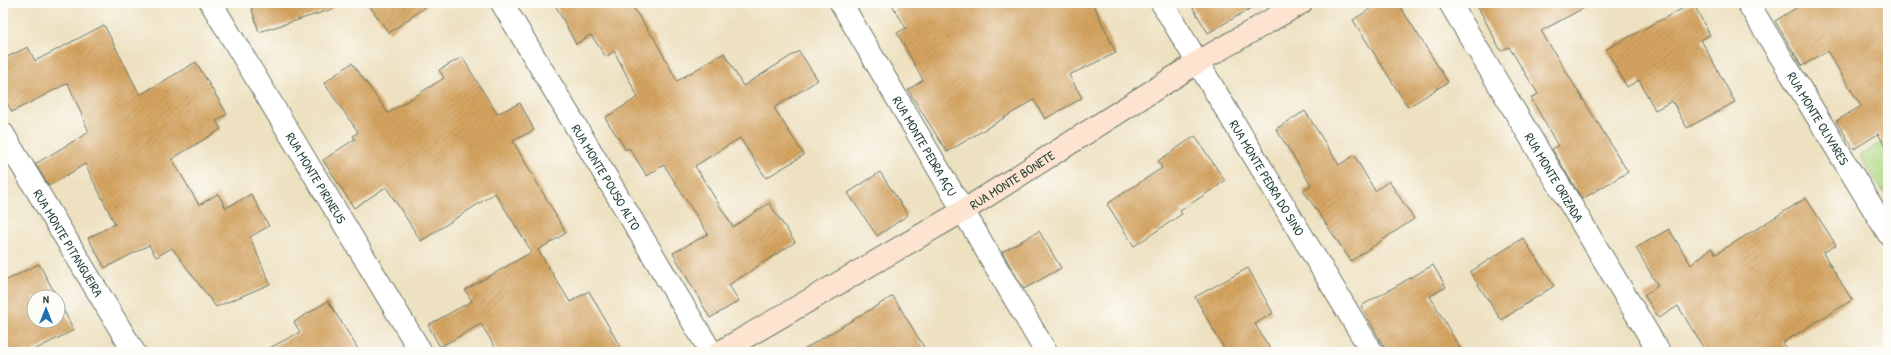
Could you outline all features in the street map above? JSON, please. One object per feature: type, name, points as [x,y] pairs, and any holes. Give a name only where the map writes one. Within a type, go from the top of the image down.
[{"type":"main road","name":"RUA MONTE BONETE","points":[[720,352],[963,211],[1198,62],[1301,3]]},
{"type":"street","name":"RUA MONTE PIRINEUS","points":[[211,3],[420,352]]},
{"type":"street","name":"RUA MONTE POUSO ALTO","points":[[502,3],[711,352]]},
{"type":"street","name":"RUA MONTE PEDRA AÇU","points":[[841,3],[1046,352]]},
{"type":"street","name":"RUA MONTE PEDRA DO SINO","points":[[1162,3],[1372,352]]},
{"type":"street","name":"RUA MONTE ORIZADA","points":[[1450,3],[1659,352]]},
{"type":"street","name":"RUA MONTE OLIVARES","points":[[1748,3],[1888,233]]},
{"type":"street","name":"RUA MONTE PITANGUEIRA","points":[[3,134],[134,352]]},
{"type":"green space","points":[[1888,138],[1888,190],[1884,193],[1860,156]]},
{"type":"building","points":[[250,3],[332,3],[333,9],[259,32]]},
{"type":"building","points":[[367,3],[431,3],[389,33]]},
{"type":"building","points":[[554,3],[630,3],[653,36],[677,81],[724,53],[743,86],[799,51],[818,80],[774,108],[804,155],[766,178],[740,138],[695,166],[733,227],[769,203],[795,242],[729,285],[739,301],[710,318],[673,253],[708,234],[664,165],[647,176],[629,148],[626,150],[605,118],[638,97],[614,51],[606,57],[591,35],[576,44]]},
{"type":"building","points":[[891,3],[1093,3],[1116,53],[1069,75],[1082,98],[1045,119],[1034,100],[947,152],[908,90],[923,80],[897,33],[906,28]]},
{"type":"building","points":[[1190,3],[1260,3],[1208,33]]},
{"type":"building","points":[[1379,3],[1398,3],[1448,82],[1408,107],[1353,20]]},
{"type":"building","points":[[1476,3],[1593,3],[1541,31],[1628,172],[1582,199],[1552,149],[1558,146],[1531,98],[1538,94],[1509,47],[1501,51]]},
{"type":"building","points":[[1693,3],[1710,35],[1701,40],[1735,102],[1687,128],[1672,101],[1655,110],[1639,80],[1627,87],[1606,49]]},
{"type":"building","points":[[1804,3],[1888,3],[1888,150],[1878,134],[1854,149],[1836,121],[1861,106],[1827,51],[1802,66],[1775,21]]},
{"type":"building","points":[[104,25],[140,95],[196,62],[227,114],[216,121],[221,129],[172,159],[199,205],[218,194],[226,208],[251,194],[269,226],[250,237],[270,284],[216,307],[172,248],[156,257],[149,245],[105,268],[88,238],[115,224],[85,164],[49,186],[35,164],[89,132],[68,83],[12,112],[3,95],[3,59],[28,47],[35,61]]},
{"type":"building","points":[[462,57],[497,114],[520,103],[534,130],[513,141],[566,233],[538,250],[570,302],[589,291],[623,352],[498,352],[481,324],[440,347],[428,325],[472,301],[465,290],[532,252],[495,193],[421,241],[386,187],[354,208],[323,160],[355,139],[353,136],[358,132],[324,83],[352,63],[388,113],[444,78],[439,70]]},
{"type":"building","points":[[1305,111],[1339,165],[1354,155],[1375,191],[1389,181],[1414,219],[1351,261],[1303,190],[1311,185],[1276,129]]},
{"type":"building","points":[[1195,136],[1225,181],[1180,211],[1182,214],[1134,246],[1107,204],[1162,168],[1158,161]]},
{"type":"building","points":[[880,172],[908,215],[877,236],[848,193]]},
{"type":"building","points":[[1806,198],[1836,245],[1823,253],[1852,300],[1782,343],[1789,352],[1706,352],[1678,306],[1659,318],[1644,295],[1658,286],[1636,248],[1669,229],[1691,265],[1711,248],[1716,254]]},
{"type":"building","points":[[1039,231],[1061,268],[1024,289],[1002,252]]},
{"type":"building","points":[[1523,238],[1554,286],[1501,320],[1470,272]]},
{"type":"building","points":[[39,264],[53,289],[26,289],[26,329],[66,329],[66,315],[74,330],[30,352],[3,352],[3,282]]},
{"type":"building","points":[[1433,265],[1446,287],[1430,296],[1462,352],[1387,352],[1361,306]]},
{"type":"building","points":[[1248,268],[1273,313],[1255,324],[1272,352],[1226,352],[1195,297]]},
{"type":"building","points":[[893,296],[927,352],[799,352],[831,333]]},
{"type":"building","points":[[328,301],[360,352],[262,352],[300,332],[294,322]]}]
